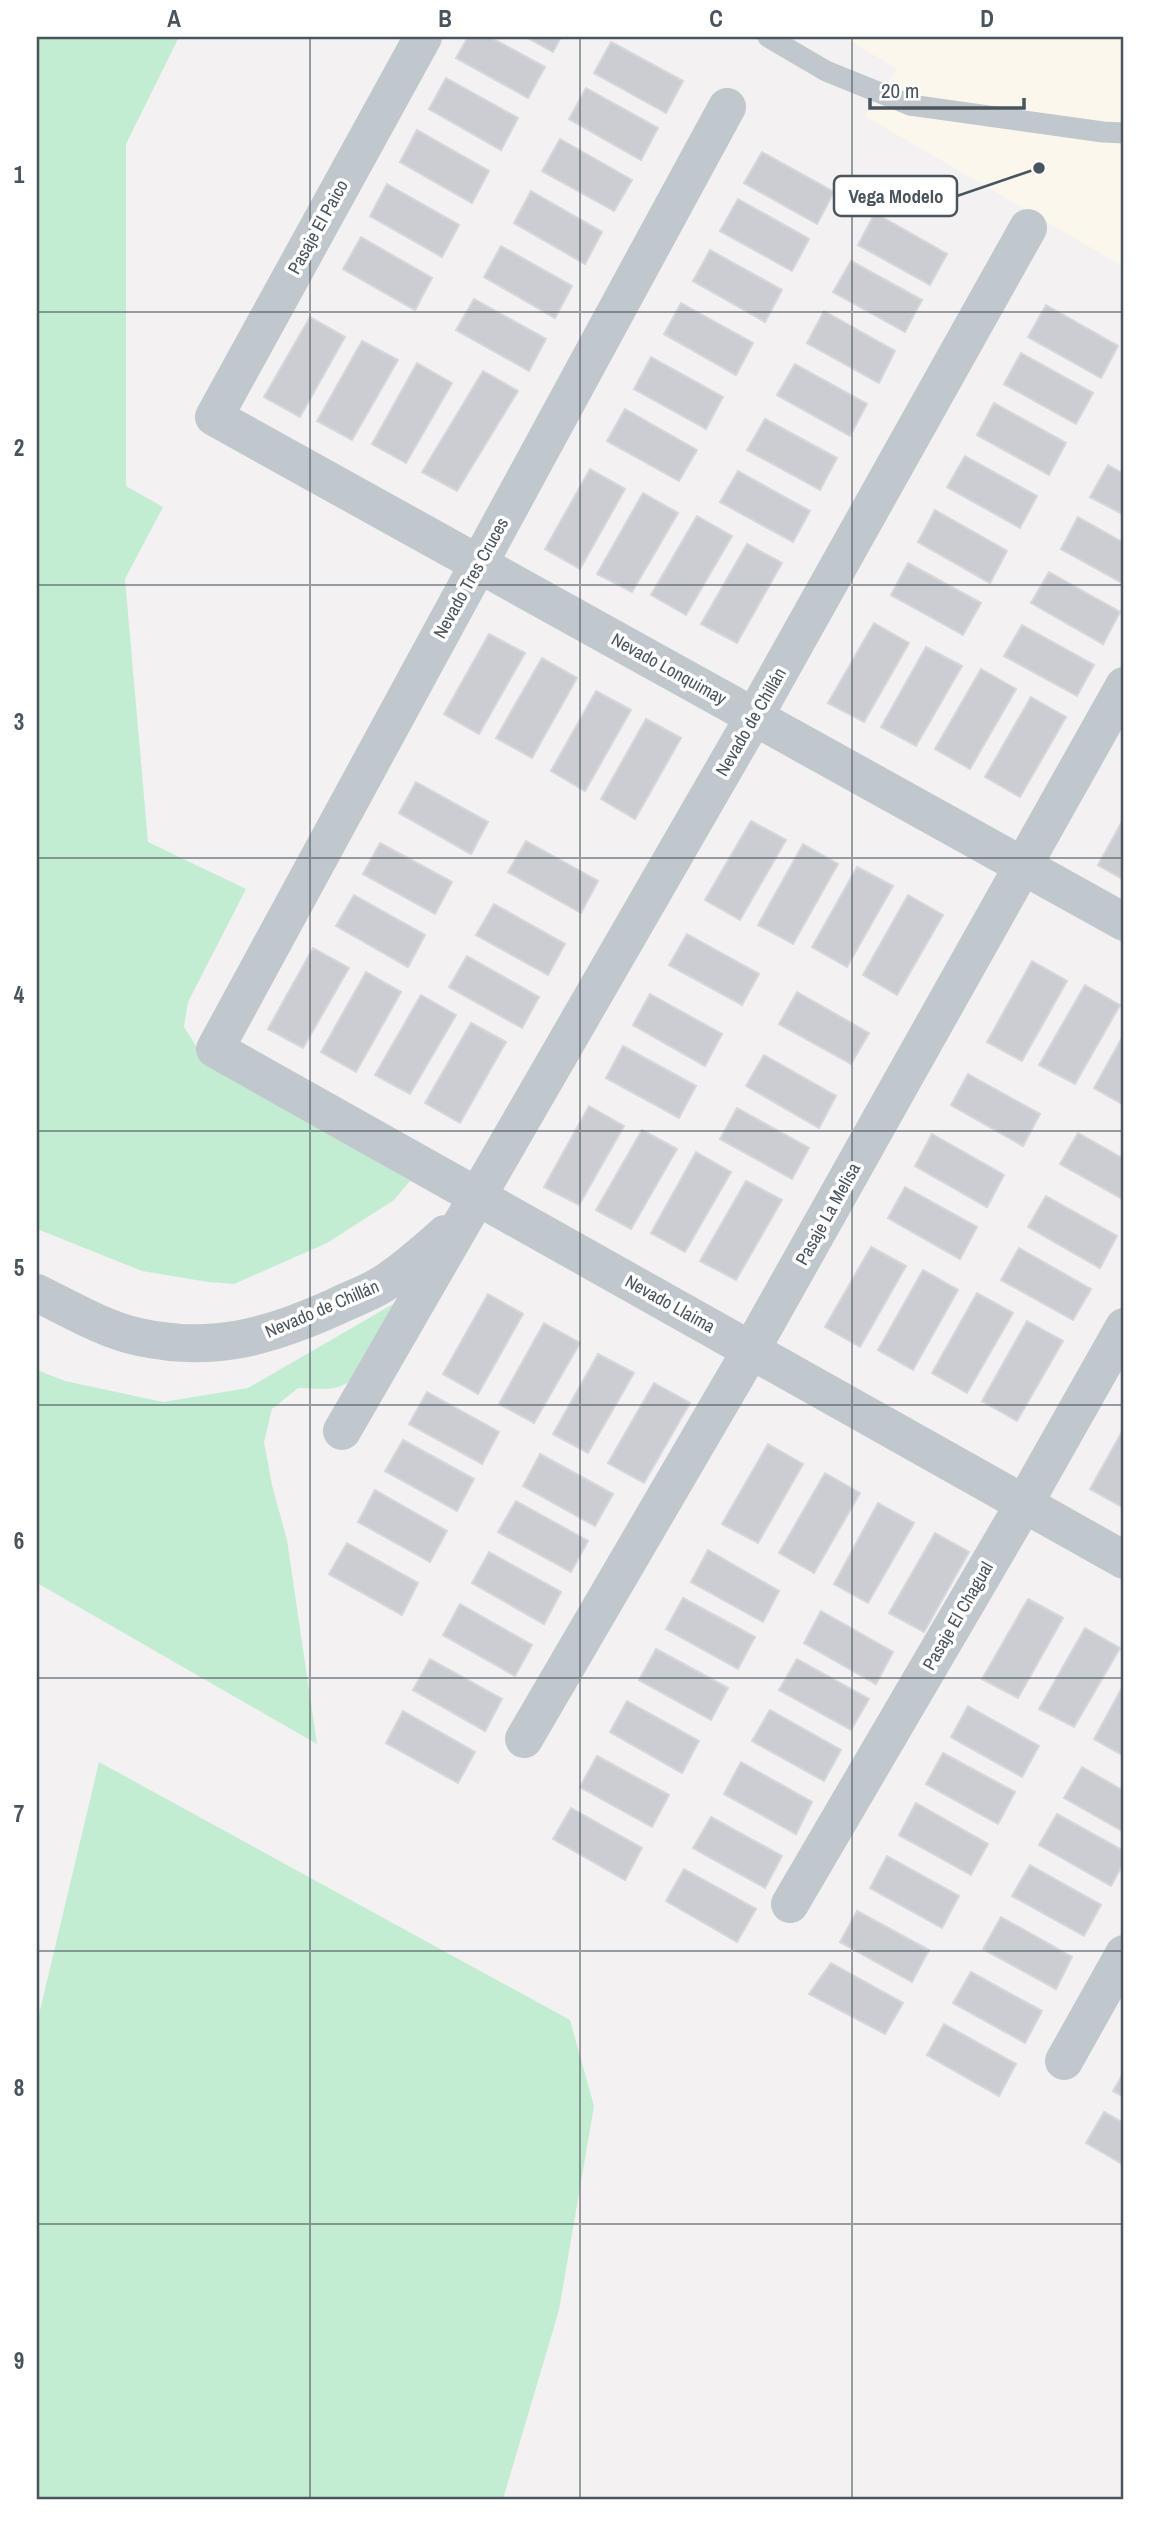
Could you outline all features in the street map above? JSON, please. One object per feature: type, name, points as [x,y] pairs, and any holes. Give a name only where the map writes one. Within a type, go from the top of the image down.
[{"type":"street","name":"Pasaje El Paico","points":[[214,418],[423,37]]},
{"type":"street","name":"Nevado Tres Cruces","points":[[215,1049],[727,107]]},
{"type":"street","name":"Nevado de Chillán","points":[[342,1431],[754,717],[1028,228]]},
{"type":"street","name":"Nevado Lonquimay","points":[[214,418],[1124,922]]},
{"type":"street","name":"Pasaje La Melisa","points":[[524,1739],[751,1350],[1124,686]]},
{"type":"street","name":"Nevado Llaima","points":[[215,1049],[472,1204],[751,1350],[1124,1560]]},
{"type":"street","name":"Nevado de Chillán","points":[[37,1293],[102,1325],[138,1337],[177,1343],[216,1343],[258,1337],[298,1324],[380,1286],[411,1264],[472,1204]]},
{"type":"street","name":"Pasaje El Chagual","points":[[790,1904],[1024,1504],[1124,1327]]},
{"type":"street","points":[[1064,2061],[1124,1954]]},
{"type":"lane","points":[[768,37],[826,71],[911,105],[1124,133]]},
{"type":"shaded area","points":[[844,37],[1124,37],[1124,267],[865,116],[897,69]]},
{"type":"green space","points":[[37,37],[179,37],[126,144],[126,486],[163,507],[125,579],[148,842],[246,889],[188,1002],[184,1027],[196,1046],[222,1065],[410,1181],[394,1200],[327,1243],[234,1284],[142,1271],[37,1229]]},
{"type":"green space","points":[[395,1303],[368,1357],[354,1376],[336,1388],[298,1388],[272,1409],[264,1442],[287,1540],[317,1744],[37,1583],[37,1370],[65,1381],[163,1402],[248,1388]]},
{"type":"green space","points":[[99,1762],[570,2020],[594,2106],[559,2310],[503,2499],[37,2499],[37,2023]]},
{"type":"building","points":[[468,37],[490,37],[545,67],[528,98],[456,58]]},
{"type":"building","points":[[526,37],[561,37],[553,52]]},
{"type":"building","points":[[611,42],[683,81],[666,113],[594,73]]},
{"type":"building","points":[[446,78],[518,118],[501,150],[429,109]]},
{"type":"building","points":[[586,88],[658,128],[641,160],[569,119]]},
{"type":"building","points":[[417,130],[489,171],[472,203],[400,162]]},
{"type":"building","points":[[560,139],[632,180],[614,211],[542,171]]},
{"type":"building","points":[[762,152],[834,192],[817,224],[744,183]]},
{"type":"building","points":[[387,184],[459,225],[442,257],[370,216]]},
{"type":"building","points":[[531,191],[602,232],[585,264],[514,223]]},
{"type":"building","points":[[738,199],[809,239],[792,271],[720,231]]},
{"type":"building","points":[[875,213],[947,254],[930,285],[858,245]]},
{"type":"building","points":[[361,237],[432,278],[415,310],[343,269]]},
{"type":"building","points":[[501,246],[572,286],[555,318],[484,277]]},
{"type":"building","points":[[710,250],[782,290],[765,322],[693,281]]},
{"type":"building","points":[[851,261],[922,300],[905,332],[833,292]]},
{"type":"building","points":[[474,299],[546,339],[529,371],[456,330]]},
{"type":"building","points":[[681,303],[753,343],[736,375],[664,334]]},
{"type":"building","points":[[1046,305],[1118,346],[1101,378],[1028,337]]},
{"type":"building","points":[[824,311],[895,351],[879,383],[807,343]]},
{"type":"building","points":[[310,317],[345,337],[300,417],[264,397]]},
{"type":"building","points":[[362,341],[398,360],[352,440],[317,421]]},
{"type":"building","points":[[1021,353],[1093,393],[1076,424],[1004,384]]},
{"type":"building","points":[[651,357],[723,397],[706,429],[634,389]]},
{"type":"building","points":[[417,363],[452,383],[406,463],[372,444]]},
{"type":"building","points":[[795,364],[867,404],[850,436],[777,395]]},
{"type":"building","points":[[483,371],[518,391],[457,491],[422,472]]},
{"type":"building","points":[[994,403],[1066,443],[1049,475],[977,435]]},
{"type":"building","points":[[625,409],[697,450],[679,481],[607,441]]},
{"type":"building","points":[[765,419],[837,458],[820,490],[747,450]]},
{"type":"building","points":[[965,456],[1037,496],[1020,528],[947,487]]},
{"type":"building","points":[[1108,465],[1124,474],[1124,515],[1090,497]]},
{"type":"building","points":[[590,469],[625,489],[580,569],[545,549]]},
{"type":"building","points":[[738,471],[810,511],[793,542],[720,502]]},
{"type":"building","points":[[643,493],[678,513],[632,592],[597,574]]},
{"type":"building","points":[[935,510],[1007,551],[990,583],[918,542]]},
{"type":"building","points":[[697,516],[732,536],[686,615],[651,595]]},
{"type":"building","points":[[1078,517],[1124,543],[1124,584],[1061,549]]},
{"type":"building","points":[[747,544],[782,563],[737,643],[701,624]]},
{"type":"building","points":[[908,563],[981,603],[963,635],[891,595]]},
{"type":"building","points":[[1049,572],[1120,612],[1103,644],[1031,603]]},
{"type":"building","points":[[874,623],[909,643],[864,722],[828,703]]},
{"type":"building","points":[[1022,625],[1094,665],[1077,696],[1004,656]]},
{"type":"building","points":[[489,634],[525,653],[479,734],[444,714]]},
{"type":"building","points":[[926,647],[962,666],[916,746],[881,727]]},
{"type":"building","points":[[542,658],[577,678],[532,758],[496,738]]},
{"type":"building","points":[[981,669],[1016,689],[970,769],[935,749]]},
{"type":"building","points":[[596,691],[631,710],[585,791],[551,771]]},
{"type":"building","points":[[1031,697],[1066,717],[1020,797],[985,777]]},
{"type":"building","points":[[646,719],[681,738],[635,819],[601,799]]},
{"type":"building","points":[[416,782],[488,822],[471,854],[399,813]]},
{"type":"building","points":[[1124,818],[1124,880],[1098,865]]},
{"type":"building","points":[[751,821],[786,840],[740,920],[705,900]]},
{"type":"building","points":[[526,841],[598,881],[581,913],[508,872]]},
{"type":"building","points":[[380,843],[452,882],[435,914],[363,874]]},
{"type":"building","points":[[803,844],[838,864],[793,944],[758,925]]},
{"type":"building","points":[[857,867],[893,886],[847,967],[812,947]]},
{"type":"building","points":[[354,895],[425,935],[408,967],[336,926]]},
{"type":"building","points":[[908,895],[943,915],[897,995],[863,975]]},
{"type":"building","points":[[494,904],[565,944],[548,975],[476,935]]},
{"type":"building","points":[[687,934],[759,974],[742,1005],[669,965]]},
{"type":"building","points":[[313,948],[349,968],[303,1048],[268,1029]]},
{"type":"building","points":[[467,956],[539,997],[522,1028],[449,987]]},
{"type":"building","points":[[1032,961],[1067,981],[1022,1061],[987,1042]]},
{"type":"building","points":[[366,972],[401,992],[356,1072],[321,1052]]},
{"type":"building","points":[[1085,985],[1120,1005],[1075,1084],[1039,1065]]},
{"type":"building","points":[[797,992],[869,1033],[851,1064],[779,1024]]},
{"type":"building","points":[[650,994],[722,1034],[705,1066],[633,1025]]},
{"type":"building","points":[[421,995],[456,1015],[410,1094],[375,1075]]},
{"type":"building","points":[[471,1023],[506,1042],[460,1123],[425,1103]]},
{"type":"building","points":[[1124,1034],[1124,1105],[1094,1088]]},
{"type":"building","points":[[623,1046],[696,1086],[679,1118],[606,1078]]},
{"type":"building","points":[[764,1055],[836,1096],[819,1128],[746,1086]]},
{"type":"building","points":[[968,1074],[1040,1114],[1023,1146],[951,1105]]},
{"type":"building","points":[[589,1106],[624,1126],[579,1205],[544,1187]]},
{"type":"building","points":[[737,1108],[809,1148],[792,1179],[720,1139]]},
{"type":"building","points":[[642,1130],[677,1149],[631,1229],[596,1210]]},
{"type":"building","points":[[1078,1133],[1124,1159],[1124,1200],[1060,1164]]},
{"type":"building","points":[[932,1134],[1004,1175],[987,1207],[915,1166]]},
{"type":"building","points":[[696,1152],[731,1172],[685,1252],[651,1233]]},
{"type":"building","points":[[746,1181],[782,1200],[736,1280],[700,1261]]},
{"type":"building","points":[[905,1187],[977,1227],[960,1259],[888,1218]]},
{"type":"building","points":[[1046,1196],[1117,1236],[1100,1268],[1028,1227]]},
{"type":"building","points":[[871,1247],[906,1266],[860,1347],[825,1327]]},
{"type":"building","points":[[1019,1248],[1091,1289],[1073,1320],[1001,1280]]},
{"type":"building","points":[[923,1270],[958,1290],[913,1370],[878,1350]]},
{"type":"building","points":[[977,1293],[1013,1313],[967,1393],[932,1373]]},
{"type":"building","points":[[488,1294],[523,1314],[478,1394],[443,1374]]},
{"type":"building","points":[[1027,1321],[1063,1341],[1017,1421],[982,1401]]},
{"type":"building","points":[[544,1323],[580,1343],[534,1423],[499,1404]]},
{"type":"building","points":[[598,1354],[634,1373],[588,1453],[553,1434]]},
{"type":"building","points":[[654,1383],[690,1403],[644,1483],[608,1463]]},
{"type":"building","points":[[427,1392],[499,1432],[482,1464],[409,1424]]},
{"type":"building","points":[[1124,1428],[1124,1508],[1090,1489]]},
{"type":"building","points":[[403,1440],[474,1479],[457,1511],[385,1471]]},
{"type":"building","points":[[768,1444],[803,1464],[758,1543],[722,1524]]},
{"type":"building","points":[[540,1454],[613,1494],[595,1526],[523,1486]]},
{"type":"building","points":[[825,1473],[860,1493],[814,1573],[779,1553]]},
{"type":"building","points":[[375,1490],[447,1531],[430,1562],[358,1522]]},
{"type":"building","points":[[516,1501],[588,1541],[571,1572],[498,1532]]},
{"type":"building","points":[[878,1503],[914,1523],[868,1603],[834,1584]]},
{"type":"building","points":[[935,1533],[969,1552],[924,1632],[889,1613]]},
{"type":"building","points":[[347,1543],[418,1583],[402,1615],[329,1574]]},
{"type":"building","points":[[708,1550],[779,1591],[763,1622],[691,1582]]},
{"type":"building","points":[[489,1552],[561,1592],[544,1624],[472,1583]]},
{"type":"building","points":[[683,1598],[755,1637],[738,1669],[666,1629]]},
{"type":"building","points":[[1028,1599],[1063,1618],[1018,1698],[982,1679]]},
{"type":"building","points":[[460,1604],[532,1645],[515,1676],[443,1635]]},
{"type":"building","points":[[821,1611],[893,1652],[876,1684],[804,1643]]},
{"type":"building","points":[[1085,1628],[1120,1648],[1074,1727],[1039,1709]]},
{"type":"building","points":[[656,1649],[728,1688],[711,1720],[639,1680]]},
{"type":"building","points":[[430,1659],[502,1699],[485,1731],[413,1690]]},
{"type":"building","points":[[797,1659],[869,1699],[851,1730],[779,1690]]},
{"type":"building","points":[[1124,1684],[1124,1756],[1094,1739]]},
{"type":"building","points":[[627,1701],[699,1741],[682,1773],[610,1732]]},
{"type":"building","points":[[968,1706],[1039,1746],[1022,1777],[951,1737]]},
{"type":"building","points":[[770,1710],[841,1750],[824,1781],[752,1741]]},
{"type":"building","points":[[403,1711],[475,1752],[458,1783],[386,1743]]},
{"type":"building","points":[[943,1753],[1015,1792],[998,1824],[926,1784]]},
{"type":"building","points":[[597,1756],[669,1795],[652,1827],[580,1787]]},
{"type":"building","points":[[741,1762],[812,1802],[796,1834],[724,1794]]},
{"type":"building","points":[[1082,1767],[1124,1791],[1124,1832],[1064,1798]]},
{"type":"building","points":[[916,1803],[988,1844],[971,1875],[899,1835]]},
{"type":"building","points":[[571,1808],[642,1848],[625,1880],[553,1839]]},
{"type":"building","points":[[1057,1814],[1124,1851],[1124,1862],[1111,1886],[1039,1845]]},
{"type":"building","points":[[711,1817],[782,1856],[765,1888],[693,1848]]},
{"type":"building","points":[[887,1856],[959,1896],[942,1928],[870,1888]]},
{"type":"building","points":[[1030,1865],[1101,1905],[1084,1936],[1012,1896]]},
{"type":"building","points":[[684,1869],[756,1909],[737,1942],[666,1901]]},
{"type":"building","points":[[857,1911],[929,1950],[912,1982],[840,1942]]},
{"type":"building","points":[[1001,1917],[1072,1957],[1056,1989],[983,1949]]},
{"type":"building","points":[[831,1963],[903,2003],[885,2034],[809,1994]]},
{"type":"building","points":[[971,1972],[1042,2011],[1025,2043],[953,2003]]},
{"type":"building","points":[[944,2024],[1016,2064],[999,2096],[927,2055]]},
{"type":"building","points":[[1124,2072],[1124,2097],[1113,2091]]},
{"type":"building","points":[[1104,2112],[1124,2123],[1124,2165],[1086,2143]]},
{"type":"place","name":"Vega Modelo","points":[[1039,168]]}]
